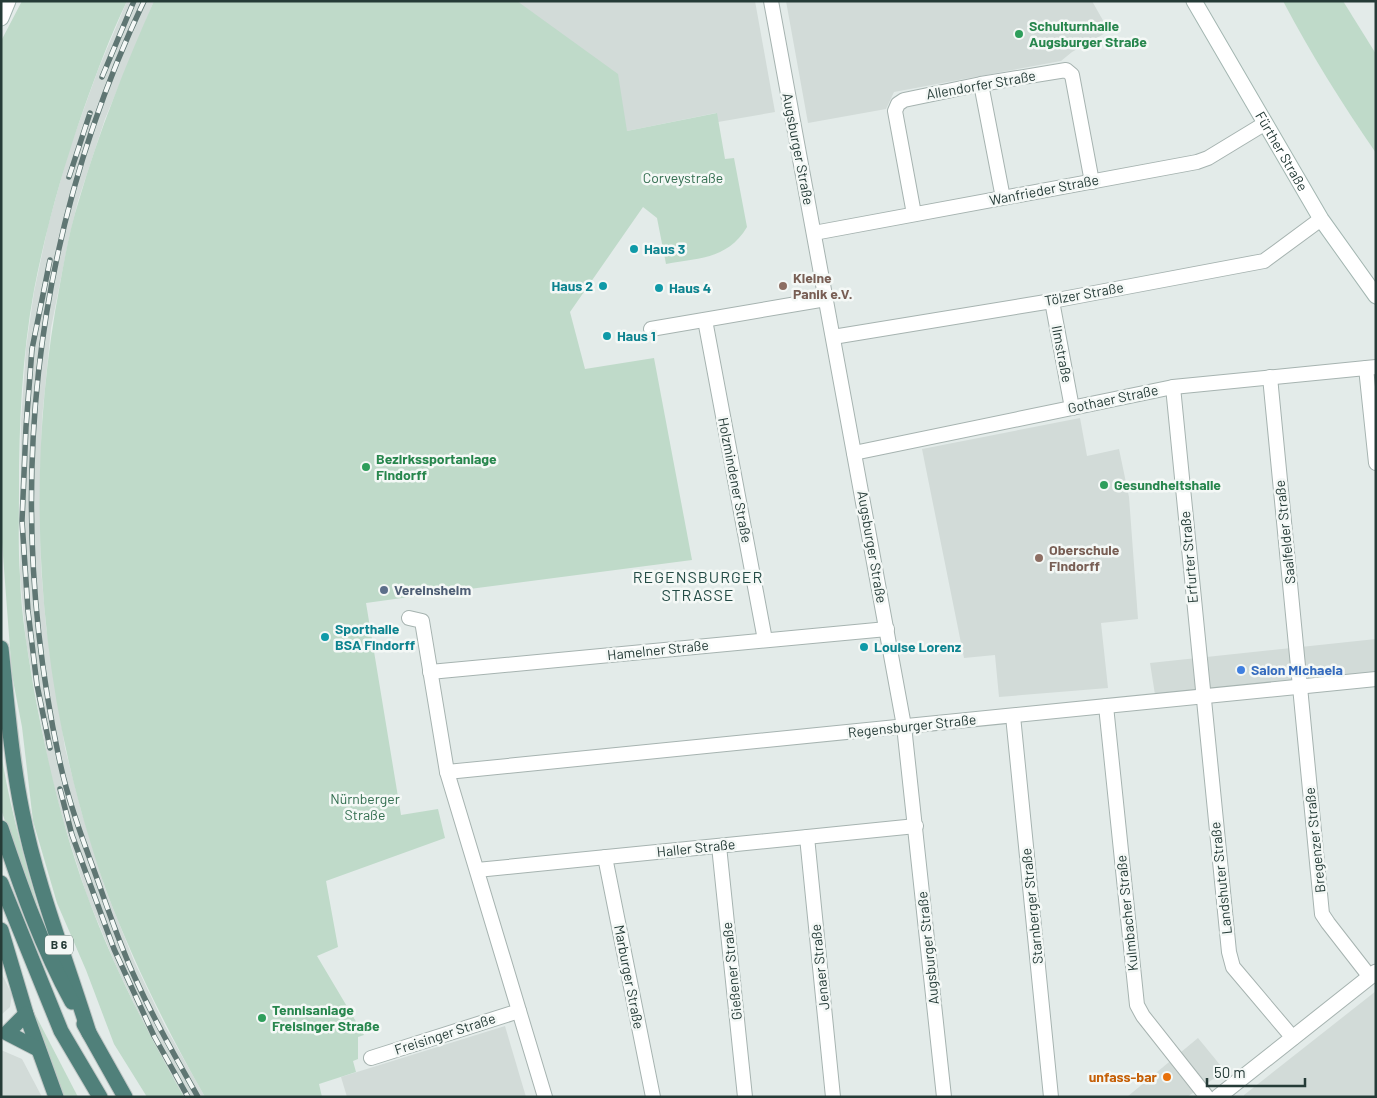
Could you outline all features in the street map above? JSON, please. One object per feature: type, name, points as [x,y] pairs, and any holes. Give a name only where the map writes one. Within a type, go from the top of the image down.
[{"type":"highway","name":"B 6","points":[[1,648],[15,775],[22,812],[51,921],[89,1034]]},
{"type":"highway","name":"B 6","points":[[1,828],[21,888],[53,968],[125,1097]]},
{"type":"highway","name":"B 6","points":[[1,883],[62,1031]]},
{"type":"highway","name":"B 6","points":[[1,930],[100,1097]]},
{"type":"highway","name":"B 6","points":[[1,930],[26,1014],[56,1097]]},
{"type":"highway","points":[[26,1014],[4,1033],[38,1049]]},
{"type":"main road","points":[[1,18],[8,1]]},
{"type":"main road","name":"Fürther Straße","points":[[1194,1],[1321,219],[1376,296]]},
{"type":"main road","points":[[1222,1095],[1373,974]]},
{"type":"street","name":"Augsburger Straße","points":[[771,1],[904,726],[944,1097]]},
{"type":"street","name":"Allendorfer Straße","points":[[914,214],[895,111],[898,104],[904,100],[982,84],[1066,70],[1072,76],[1092,182]]},
{"type":"street","points":[[982,84],[1003,198]]},
{"type":"street","name":"Wanfrieder Straße","points":[[814,233],[1197,162],[1208,158],[1264,124]]},
{"type":"street","name":"Tölzer Straße","points":[[833,337],[1052,300],[1264,261],[1321,219]]},
{"type":"street","points":[[651,329],[826,299]]},
{"type":"street","name":"Ilmstraße","points":[[1052,300],[1072,408]]},
{"type":"street","name":"Holzmindener Straße","points":[[705,320],[765,640]]},
{"type":"street","points":[[1371,368],[1376,463]]},
{"type":"street","name":"Gothaer Straße","points":[[854,453],[1173,387],[1371,368]]},
{"type":"street","name":"Saalfelder Straße","points":[[1270,378],[1299,666],[1299,687]]},
{"type":"street","name":"Erfurter Straße","points":[[1173,387],[1202,697]]},
{"type":"street","points":[[419,607],[415,620],[430,672],[448,772],[545,1097]]},
{"type":"street","name":"Hamelner Straße","points":[[430,672],[887,629]]},
{"type":"street","name":"Regensburger Straße","points":[[448,772],[1376,680]]},
{"type":"street","name":"Bregenzer Straße","points":[[1299,687],[1322,914],[1328,924],[1373,974]]},
{"type":"street","name":"Landshuter Straße","points":[[1202,697],[1229,952],[1234,967],[1292,1038]]},
{"type":"street","name":"Kulmbacher Straße","points":[[1106,706],[1137,1005],[1143,1016],[1207,1097]]},
{"type":"street","name":"Starnberger Straße","points":[[1012,716],[1051,1097]]},
{"type":"street","name":"Haller Straße","points":[[477,870],[916,826]]},
{"type":"street","name":"Jenaer Straße","points":[[807,837],[833,1097]]},
{"type":"street","name":"Gießener Straße","points":[[719,846],[745,1097]]},
{"type":"street","name":"Marburger Straße","points":[[605,857],[653,1097]]},
{"type":"street","name":"Freisinger Straße","points":[[371,1058],[519,1010]]},
{"type":"shaded area","points":[[127,1],[154,1],[105,119],[78,201],[51,328],[42,418],[41,568],[46,626],[65,748],[81,810],[105,888],[134,961],[165,1026],[205,1097],[184,1097],[153,1043],[117,968],[87,896],[63,820],[49,767],[26,642],[20,576],[21,421],[26,348],[34,292],[48,226],[69,150],[98,70]]},
{"type":"shaded area","points":[[517,1],[755,1],[775,112],[718,122],[716,113],[627,131]]},
{"type":"shaded area","points":[[786,1],[1092,1],[1109,31],[1072,52],[1061,61],[894,92],[886,109],[808,123]]},
{"type":"shaded area","name":"Oberschule Findorff","points":[[1080,418],[1087,456],[1119,449],[1129,497],[1138,619],[1101,623],[1108,688],[999,697],[995,655],[964,658],[922,449]]},
{"type":"shaded area","points":[[1376,639],[1376,679],[1156,701],[1150,663]]},
{"type":"shaded area","points":[[1,972],[12,995],[10,1007],[1,1015]]},
{"type":"shaded area","points":[[1376,991],[1376,1097],[1244,1097],[1244,1095]]},
{"type":"shaded area","points":[[505,1026],[526,1097],[347,1097],[341,1077]]},
{"type":"shaded area","points":[[1198,1038],[1225,1071],[1187,1097],[1127,1097]]},
{"type":"shaded area","points":[[1,1050],[22,1059],[42,1097],[1,1097]]},
{"type":"green space","points":[[22,1],[127,1],[99,68],[69,153],[50,221],[34,290],[24,365],[21,415],[19,555],[23,619],[34,690],[56,794],[78,870],[119,973],[184,1097],[147,1097],[114,1044],[86,970],[57,903],[33,821],[22,727],[12,675],[1,529],[1,41]]},
{"type":"green space","name":"Bezirkssportanlage Findorff","points":[[154,1],[517,1],[618,74],[627,131],[717,113],[725,159],[734,158],[747,227],[739,238],[722,251],[701,258],[666,264],[657,218],[643,207],[570,312],[585,369],[654,358],[692,560],[366,603],[401,815],[438,809],[445,838],[326,881],[338,947],[317,956],[364,1035],[358,1037],[358,1059],[353,1061],[356,1072],[319,1084],[322,1097],[205,1097],[151,995],[106,890],[71,773],[57,705],[47,635],[41,564],[42,423],[49,353],[64,263],[76,210],[113,99]]},
{"type":"green space","points":[[1283,1],[1343,1],[1376,54],[1376,153],[1327,78]]},
{"type":"green space","points":[[1,753],[14,816],[41,918],[21,870],[1,809]]},
{"type":"green space","points":[[34,1013],[78,1097],[63,1097],[32,1015]]},
{"type":"railway","points":[[102,77],[134,1]]},
{"type":"railway","points":[[144,1],[106,92],[75,184],[53,278],[39,372],[32,468],[33,564],[42,661],[59,758],[70,802],[109,914],[130,967],[158,1024],[198,1097]]},
{"type":"railway","points":[[69,177],[90,113]]},
{"type":"railway","points":[[50,260],[32,349],[22,521],[28,611],[37,685],[50,748]]},
{"type":"railway","points":[[60,789],[72,835],[114,949],[154,1036],[188,1097]]},
{"type":"place","name":"Schulturnhalle Augsburger Straße","points":[[1019,34]]},
{"type":"place","name":"Haus 3","points":[[634,249]]},
{"type":"place","name":"Haus 2","points":[[603,286]]},
{"type":"place","name":"Kleine Panik e.V.","points":[[783,286]]},
{"type":"place","name":"Haus 4","points":[[659,288]]},
{"type":"place","name":"Haus 1","points":[[607,336]]},
{"type":"place","name":"Bezirkssportanlage Findorff","points":[[366,467]]},
{"type":"place","name":"Gesundheitshalle","points":[[1104,485]]},
{"type":"place","name":"Oberschule Findorff","points":[[1039,558]]},
{"type":"place","name":"Vereinsheim","points":[[384,590]]},
{"type":"place","name":"Sporthalle BSA Findorff","points":[[325,637]]},
{"type":"place","name":"Louise Lorenz","points":[[864,647]]},
{"type":"place","name":"Salon Michaela","points":[[1241,670]]},
{"type":"place","name":"Tennisanlage Freisinger Straße","points":[[262,1018]]},
{"type":"place","name":"unfass-bar","points":[[1167,1077]]},
{"type":"district","name":"REGENSBURGER STRASSE","points":[[698,586]]},
{"type":"park label","name":"Corveystraße","points":[[683,178]]},
{"type":"park label","name":"Nürnberger Straße","points":[[365,808]]}]
